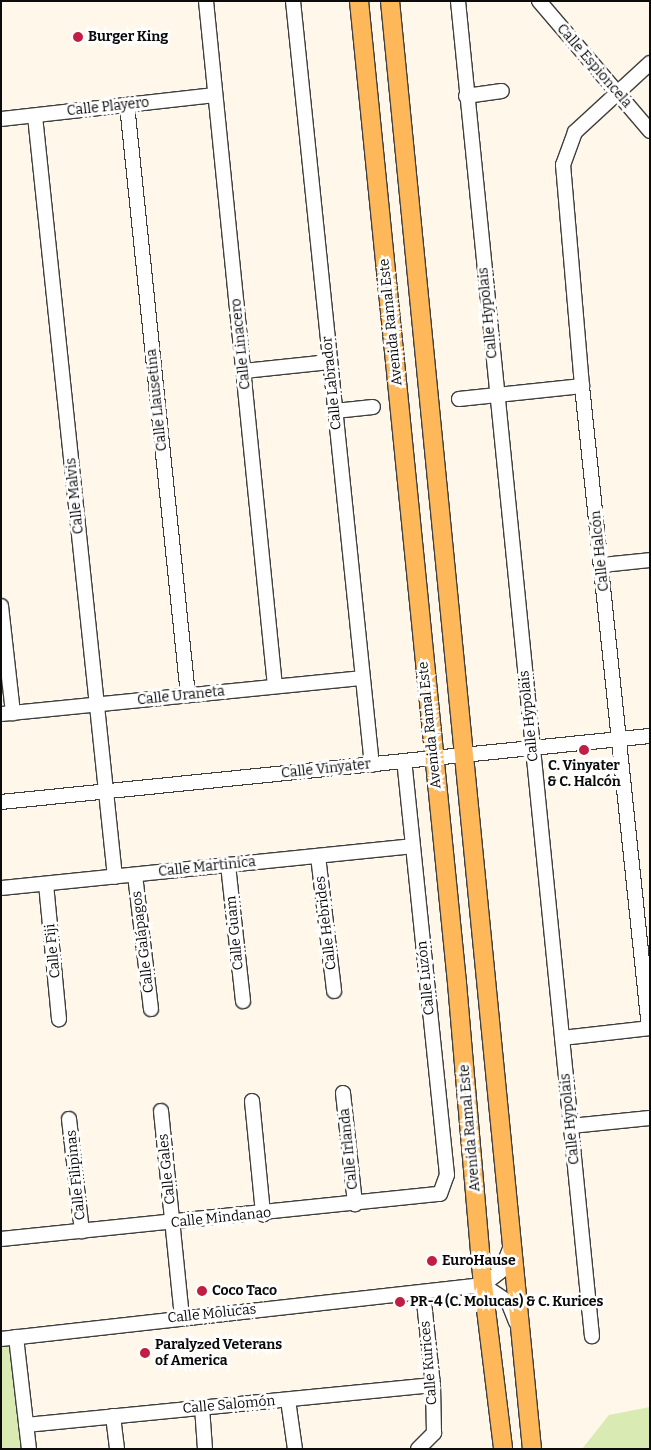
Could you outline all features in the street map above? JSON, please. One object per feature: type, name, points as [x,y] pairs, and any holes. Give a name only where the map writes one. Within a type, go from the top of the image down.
[{"type":"main road","name":"Avenida Ramal Este","points":[[359,1],[433,758],[457,983],[483,1285],[503,1449]]},
{"type":"main road","points":[[390,1],[513,1233],[532,1449]]},
{"type":"street","name":"Calle Linacero","points":[[206,1],[275,686]]},
{"type":"street","name":"Calle Labrador","points":[[293,1],[361,678],[372,765]]},
{"type":"street","name":"Calle Hypolais","points":[[458,1],[496,395],[592,1336]]},
{"type":"street","name":"Calle Espioncela","points":[[538,1],[650,132]]},
{"type":"street","name":"Calle Halcón","points":[[649,1028],[582,386],[563,165],[575,132],[616,92],[650,63]]},
{"type":"street","points":[[466,96],[502,91]]},
{"type":"street","name":"Calle Playero","points":[[1,119],[215,96]]},
{"type":"street","name":"Calle Llausetina","points":[[127,105],[188,695]]},
{"type":"street","name":"Calle Malvis","points":[[35,116],[115,877]]},
{"type":"street","points":[[244,371],[330,362]]},
{"type":"street","points":[[458,399],[582,386]]},
{"type":"street","points":[[335,411],[373,407]]},
{"type":"street","points":[[602,565],[650,560]]},
{"type":"street","points":[[1,606],[7,713]]},
{"type":"street","name":"Calle Uraneta","points":[[7,713],[361,678]]},
{"type":"street","name":"Calle Vinyater","points":[[1,802],[650,736]]},
{"type":"street","name":"Calle Luzón","points":[[404,761],[447,1175],[440,1194]]},
{"type":"street","name":"Calle Martinica","points":[[1,888],[412,846]]},
{"type":"street","name":"Calle Hebrides","points":[[318,856],[334,991]]},
{"type":"street","name":"Calle Guam","points":[[228,865],[243,1001]]},
{"type":"street","name":"Calle Galápagos","points":[[135,874],[151,1009]]},
{"type":"street","name":"Calle Fiji","points":[[46,884],[59,1019]]},
{"type":"street","points":[[562,1038],[649,1028]]},
{"type":"street","name":"Calle Irlanda","points":[[343,1093],[355,1204]]},
{"type":"street","points":[[252,1101],[263,1214]]},
{"type":"street","name":"Calle Gales","points":[[161,1111],[182,1317]]},
{"type":"street","points":[[571,1126],[650,1118]]},
{"type":"street","name":"Calle Filipinas","points":[[69,1120],[82,1231]]},
{"type":"street","name":"Calle Mindanao","points":[[1,1239],[263,1214],[440,1194]]},
{"type":"street","points":[[513,1233],[501,1271],[483,1285],[508,1302],[515,1317],[522,1350]]},
{"type":"street","name":"Calle Molucas","points":[[1,1339],[182,1317],[423,1293],[483,1285]]},
{"type":"street","name":"Calle Kurices","points":[[418,1449],[434,1433],[433,1385],[423,1293]]},
{"type":"street","points":[[16,1337],[28,1449]]},
{"type":"street","name":"Calle Salomón","points":[[26,1425],[433,1385]]},
{"type":"street","points":[[288,1400],[295,1449]]},
{"type":"street","points":[[202,1407],[205,1449]]},
{"type":"street","points":[[113,1416],[117,1449]]},
{"type":"green space","points":[[1,1346],[8,1346],[12,1349],[23,1449],[1,1449]]},
{"type":"green space","points":[[650,1407],[650,1449],[582,1449],[609,1415]]},
{"type":"place","name":"Burger King","points":[[78,37]]},
{"type":"place","name":"C. Vinyater & C. Halcón","points":[[584,750]]},
{"type":"place","name":"EuroHause","points":[[432,1261]]},
{"type":"place","name":"Coco Taco","points":[[202,1291]]},
{"type":"place","name":"PR-4 (C. Molucas) & C. Kurices","points":[[400,1302]]},
{"type":"place","name":"Paralyzed Veterans of America","points":[[145,1353]]}]
